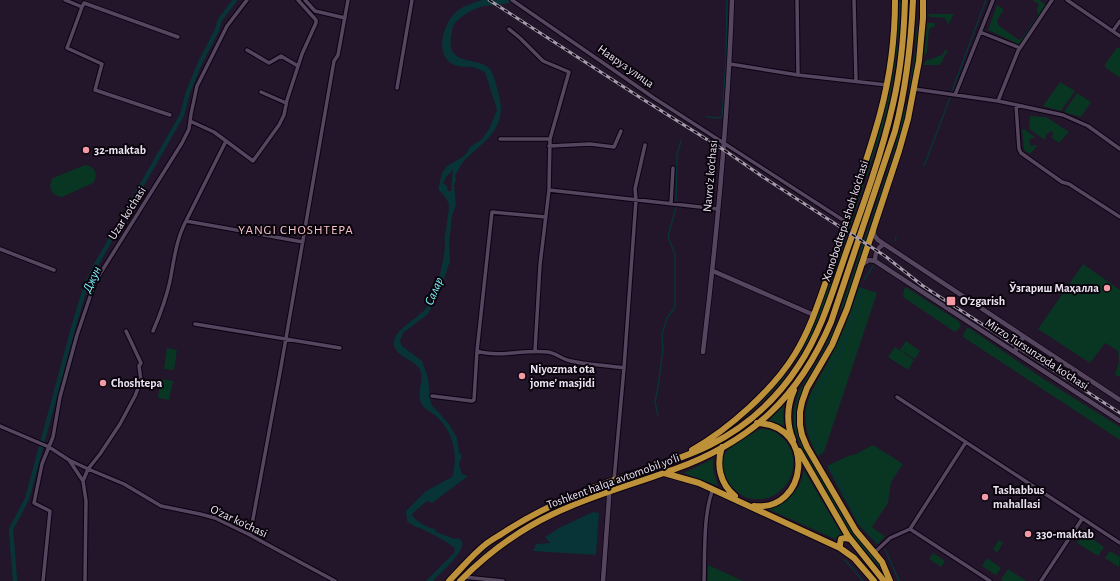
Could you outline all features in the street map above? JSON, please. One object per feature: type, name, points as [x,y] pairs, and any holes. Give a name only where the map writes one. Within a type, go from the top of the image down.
[{"type":"highway","name":"Xonobodtepa shoh ko'chasi","points":[[746,424],[784,386],[798,367],[816,337],[823,320],[891,114],[902,55],[905,0]]},
{"type":"highway","name":"Xonobodtepa shoh ko'chasi","points":[[760,423],[784,400],[797,384],[816,352],[830,322],[888,150],[901,106],[909,59],[913,0]]},
{"type":"highway","points":[[890,581],[882,562],[852,526],[807,447],[800,425],[800,410],[804,394],[832,345],[847,309],[905,133],[919,62],[923,0]]},
{"type":"highway","points":[[670,462],[696,448],[743,412],[777,378],[795,354],[806,334],[846,222],[880,114],[887,85],[897,2]]},
{"type":"highway","points":[[912,14],[922,30]]},
{"type":"highway","points":[[901,106],[914,91]]},
{"type":"highway","points":[[881,147],[884,152],[888,150]]},
{"type":"highway","points":[[858,186],[872,175]]},
{"type":"highway","points":[[830,322],[847,309]]},
{"type":"highway","points":[[729,435],[722,448],[719,465],[723,482],[730,492],[746,504],[757,506],[768,505],[780,499],[791,489],[799,468],[795,445],[790,430],[788,414],[797,384]]},
{"type":"highway","points":[[746,424],[760,423],[769,425],[788,435],[850,539],[884,581]]},
{"type":"highway","name":"Toshkent halqa avtomobil yo'li","points":[[462,579],[497,547],[545,517],[570,506],[694,462],[722,448],[760,423]]},
{"type":"highway","name":"Toshkent halqa avtomobil yo'li","points":[[449,581],[478,551],[491,540],[541,509],[567,497],[694,453],[729,435],[746,424]]},
{"type":"highway","points":[[664,473],[699,483],[840,548],[854,558],[874,581]]},
{"type":"highway","points":[[840,548],[841,540],[845,538],[850,539]]},
{"type":"highway","points":[[478,551],[484,558]]},
{"type":"main road","name":"Navro'z ko'chasi","points":[[703,352],[713,271],[730,64],[732,0]]},
{"type":"main road","name":"Mirzo Tursunzoda ko'chasi","points":[[874,226],[875,237],[884,244],[1120,400]]},
{"type":"main road","points":[[861,265],[869,260],[876,261],[876,251],[884,244]]},
{"type":"main road","name":"Mirzo Tursunzoda ko'chasi","points":[[876,261],[1120,421]]},
{"type":"main road","points":[[713,271],[814,315]]},
{"type":"main road","points":[[1015,352],[1018,343],[1024,337]]},
{"type":"main road","points":[[603,581],[609,492]]},
{"type":"street","points":[[65,0],[82,6]]},
{"type":"street","name":"Uzar ko'chasi","points":[[43,581],[50,511],[34,503],[42,464],[53,436],[60,397],[77,334],[95,282],[182,143],[189,128],[198,86],[228,26],[247,0]]},
{"type":"street","points":[[190,121],[214,132],[253,161],[279,125],[284,115],[286,103],[298,66],[316,20],[298,0]]},
{"type":"street","points":[[304,0],[315,11],[345,18]]},
{"type":"street","points":[[250,535],[334,61],[338,55],[348,0]]},
{"type":"street","points":[[396,88],[412,0]]},
{"type":"street","name":"Навруз улица","points":[[512,0],[654,98],[846,222]]},
{"type":"street","points":[[797,0],[798,75]]},
{"type":"street","points":[[854,0],[856,81]]},
{"type":"street","points":[[955,95],[993,0]]},
{"type":"street","points":[[998,101],[1018,51],[1052,0]]},
{"type":"street","points":[[1069,0],[1120,36]]},
{"type":"street","points":[[170,115],[95,90],[102,64],[67,48],[84,3],[178,37]]},
{"type":"street","points":[[1113,31],[1120,21]]},
{"type":"street","points":[[509,29],[520,38],[543,62],[569,72],[549,146],[549,190],[540,264],[535,351]]},
{"type":"street","points":[[980,32],[1020,48]]},
{"type":"street","points":[[247,50],[269,63],[280,56],[298,66]]},
{"type":"street","points":[[730,64],[798,75],[887,85]]},
{"type":"street","points":[[914,91],[998,101],[1072,118],[1088,126],[1120,149]]},
{"type":"street","points":[[261,92],[286,103]]},
{"type":"street","points":[[1016,105],[1019,149],[1023,156],[1062,182],[1069,184],[1120,217]]},
{"type":"street","points":[[549,146],[590,144],[614,147],[621,131]]},
{"type":"street","points":[[500,139],[550,139]]},
{"type":"street","points":[[153,331],[162,309],[170,282],[176,244],[226,141]]},
{"type":"street","points":[[614,480],[624,368],[636,200],[635,189],[645,145]]},
{"type":"street","points":[[671,204],[674,168]]},
{"type":"street","points":[[549,190],[718,209]]},
{"type":"street","points":[[432,396],[472,402],[474,400],[477,351],[492,212],[546,217]]},
{"type":"street","points":[[186,221],[303,242]]},
{"type":"street","points":[[0,249],[54,270]]},
{"type":"street","points":[[195,324],[340,348]]},
{"type":"street","points":[[83,481],[88,470],[120,424],[141,381],[138,366],[141,363],[126,331]]},
{"type":"street","points":[[477,351],[484,353],[535,351],[551,352],[570,361],[624,368]]},
{"type":"street","points":[[897,397],[1120,543]]},
{"type":"street","points":[[0,426],[34,440],[88,470]]},
{"type":"street","points":[[875,552],[890,538],[910,529],[966,442]]},
{"type":"street","points":[[69,460],[83,481],[86,501],[84,581]]},
{"type":"street","name":"O'zar ko'chasi","points":[[88,470],[124,484],[162,506],[208,515],[250,535],[335,581]]},
{"type":"street","points":[[704,581],[706,526],[709,498],[713,489]]},
{"type":"street","points":[[1042,581],[1082,519]]},
{"type":"street","points":[[910,529],[990,581]]},
{"type":"street","points":[[462,579],[503,581]]},
{"type":"shaded area","name":"Салар","points":[[482,0],[513,0],[501,5],[487,6],[472,10],[463,16],[453,26],[451,46],[453,53],[458,57],[485,65],[490,69],[496,82],[501,110],[500,118],[494,131],[465,160],[455,175],[456,180],[454,185],[456,205],[452,216],[449,243],[450,261],[440,292],[428,314],[403,333],[400,341],[402,346],[422,361],[428,378],[431,404],[449,424],[457,438],[459,452],[462,456],[459,464],[462,474],[468,476],[432,503],[427,501],[413,513],[412,516],[414,518],[426,526],[435,529],[436,532],[455,539],[458,538],[462,541],[460,551],[452,562],[433,581],[426,581],[454,553],[455,548],[440,538],[409,523],[407,521],[406,511],[426,491],[452,477],[455,461],[453,444],[447,429],[442,422],[424,408],[421,403],[419,396],[421,378],[420,371],[415,364],[398,352],[394,345],[394,340],[401,330],[426,308],[433,295],[439,277],[445,251],[445,237],[449,205],[446,198],[438,189],[442,173],[447,166],[461,158],[466,154],[470,147],[482,139],[489,129],[497,110],[485,72],[474,68],[452,64],[447,59],[442,47],[444,32],[454,14],[464,7]],"holes":[[[453,170],[451,191],[448,191],[447,186],[443,183],[446,177]]]},
{"type":"shaded area","points":[[1032,0],[1039,0],[1046,5],[1020,45],[988,30],[997,5],[1003,9],[997,20],[999,26],[1019,40],[1022,38],[1038,15],[1037,8],[1039,4]]},
{"type":"shaded area","points":[[901,1],[899,32],[888,108],[867,176],[865,177],[864,176],[881,123],[888,91],[897,5]]},
{"type":"shaded area","points":[[928,14],[954,14],[948,25],[945,18],[930,17]]},
{"type":"shaded area","points":[[927,23],[935,23],[935,26],[929,29],[927,52],[924,56]]},
{"type":"shaded area","points":[[917,26],[920,29],[919,45],[911,93],[908,95],[915,52]]},
{"type":"shaded area","points":[[1117,48],[1120,48],[1120,78],[1105,67],[1105,64]]},
{"type":"shaded area","points":[[945,50],[948,50],[940,65],[924,65],[925,61],[942,55]]},
{"type":"shaded area","points":[[1060,82],[1075,91],[1061,111],[1043,106]]},
{"type":"shaded area","points":[[1077,93],[1091,102],[1081,117],[1064,112]]},
{"type":"shaded area","points":[[909,101],[900,141],[845,308],[840,311],[892,157],[906,105]]},
{"type":"shaded area","points":[[1030,116],[1046,117],[1069,132],[1059,143],[1052,138],[1053,132],[1051,131],[1046,135],[1045,140],[1029,129]]},
{"type":"shaded area","points":[[1024,129],[1035,137],[1031,138],[1029,141],[1031,146],[1037,146],[1030,154],[1024,150],[1022,130]]},
{"type":"shaded area","points":[[85,165],[91,167],[95,171],[96,177],[93,183],[62,197],[53,193],[50,185],[53,178]]},
{"type":"shaded area","points":[[864,184],[822,311],[813,333],[781,382],[746,416],[716,436],[744,415],[805,342],[819,310],[860,186]]},
{"type":"shaded area","points":[[1083,264],[1120,290],[1120,377],[1115,375],[1119,362],[1118,351],[1105,343],[1090,363],[1038,329]]},
{"type":"shaded area","points":[[859,287],[877,293],[824,452],[818,456],[810,440],[806,426],[808,402],[812,391],[841,336]]},
{"type":"shaded area","points":[[906,287],[958,321],[961,326],[955,332],[903,297],[904,289]]},
{"type":"shaded area","points":[[841,319],[825,354],[800,398],[797,418],[798,430],[802,442],[885,574],[850,533],[803,452],[794,429],[794,410],[799,391],[823,351],[837,322]]},
{"type":"shaded area","points":[[967,328],[1045,380],[1120,427],[1120,440],[963,337]]},
{"type":"shaded area","points":[[906,341],[920,351],[915,359],[900,350]]},
{"type":"shaded area","points":[[895,347],[914,360],[908,370],[888,357]]},
{"type":"shaded area","points":[[167,348],[177,350],[174,370],[164,369]]},
{"type":"shaded area","points":[[161,379],[173,381],[169,400],[158,398]]},
{"type":"shaded area","points":[[784,405],[784,426],[769,420]]},
{"type":"shaded area","points":[[762,429],[775,432],[788,445],[793,456],[793,468],[783,489],[773,496],[761,499],[748,498],[736,491],[726,478],[722,464],[723,457],[734,445]]},
{"type":"shaded area","points":[[873,445],[903,464],[891,482],[888,503],[872,527],[885,537],[877,544],[858,524],[827,466]]},
{"type":"shaded area","points":[[713,459],[713,470],[718,486],[684,473]]},
{"type":"shaded area","points":[[804,470],[842,535],[835,539],[768,509],[781,504],[792,495],[800,484]]},
{"type":"shaded area","points":[[593,512],[599,513],[596,555],[533,551],[536,544],[550,543],[545,537],[559,528]]},
{"type":"shaded area","points":[[1084,533],[1104,547],[1098,556],[1077,543]]},
{"type":"shaded area","points":[[999,540],[1003,543],[997,553],[993,549]]},
{"type":"shaded area","points":[[1110,551],[1120,557],[1119,567],[1105,558]]},
{"type":"shaded area","points":[[933,553],[945,561],[941,567],[929,559]]},
{"type":"shaded area","points":[[987,558],[1001,568],[996,575],[982,566]]},
{"type":"shaded area","points":[[708,565],[743,581],[708,581]]},
{"type":"shaded area","points":[[1008,569],[1026,581],[1001,580]]},
{"type":"waterway","name":"Джун","points":[[15,581],[11,529],[27,499],[86,285],[97,263],[182,115],[188,92],[200,63],[217,30],[220,20],[235,0]]},
{"type":"waterway","points":[[706,117],[720,118],[722,116],[726,62],[727,0]]},
{"type":"waterway","points":[[952,91],[986,0]]},
{"type":"waterway","points":[[924,166],[950,98]]},
{"type":"waterway","points":[[676,201],[677,155],[681,141]]},
{"type":"waterway","points":[[658,416],[655,402],[663,349],[662,334],[667,318],[675,307],[675,254],[668,237],[676,207]]},
{"type":"waterway","points":[[895,241],[896,237]]},
{"type":"waterway","points":[[864,280],[873,266]]},
{"type":"waterway","points":[[822,454],[814,438],[810,413],[817,391],[845,341],[861,295],[860,289]]},
{"type":"waterway","points":[[829,466],[861,521],[879,543]]},
{"type":"waterway","points":[[885,549],[899,581]]},
{"type":"waterway","points":[[845,560],[863,581]]},
{"type":"railway","points":[[489,0],[727,152],[885,256],[923,286],[1120,413]]},
{"type":"place","name":"32-maktab","points":[[86,150]]},
{"type":"place","name":"Ўзгариш Маҳалла","points":[[1107,288]]},
{"type":"place","name":"O‘zgarish","points":[[951,301]]},
{"type":"place","name":"Niyozmat ota jome’ masjidi","points":[[522,376]]},
{"type":"place","name":"Choshtepa","points":[[103,383]]},
{"type":"place","name":"Tashabbus mahallasi","points":[[985,497]]},
{"type":"place","name":"330-maktab","points":[[1028,534]]},
{"type":"district","name":"YANGI CHOSHTEPA","points":[[296,229]]}]
